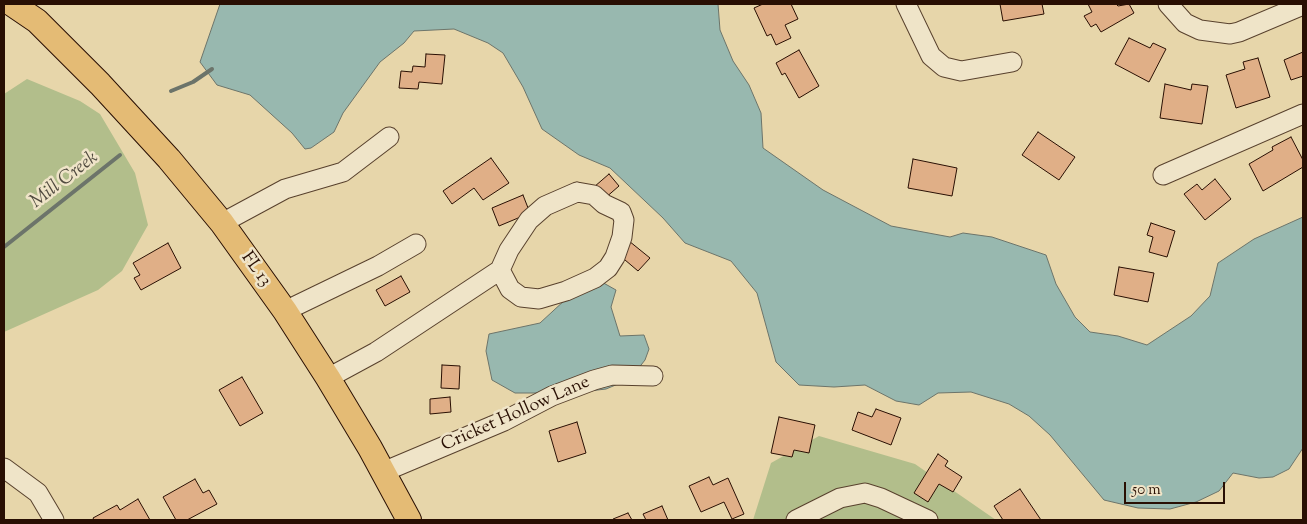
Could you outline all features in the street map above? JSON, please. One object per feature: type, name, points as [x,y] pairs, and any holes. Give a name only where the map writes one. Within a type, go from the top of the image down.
[{"type":"main road","name":"FL 13","points":[[17,5],[63,47],[169,159],[222,223],[285,311],[328,378],[409,520]]},
{"type":"street","points":[[906,4],[931,56],[944,68],[961,71],[1012,62]]},
{"type":"street","points":[[1168,4],[1185,23],[1200,30],[1230,34],[1303,5]]},
{"type":"street","points":[[1163,175],[1303,114]]},
{"type":"street","points":[[222,223],[285,189],[343,172],[389,137]]},
{"type":"street","points":[[328,378],[376,352],[500,270],[509,250],[529,220],[545,206],[564,196],[577,192],[594,195],[604,204],[621,212],[624,220],[622,237],[615,257],[608,268],[595,278],[566,291],[538,299],[521,297],[510,289],[500,270]]},
{"type":"street","points":[[285,311],[378,266],[416,244]]},
{"type":"street","name":"Cricket Hollow Lane","points":[[383,472],[504,421],[552,396],[594,380],[612,375],[652,376]]},
{"type":"street","points":[[4,468],[38,492],[54,520]]},
{"type":"street","points":[[796,520],[840,498],[865,493],[881,498],[928,520]]},
{"type":"green space","points":[[27,79],[80,101],[100,114],[135,173],[148,225],[122,271],[98,290],[4,332],[4,94]]},
{"type":"green space","points":[[819,436],[915,464],[996,520],[753,520],[771,463]]},
{"type":"water","points":[[220,4],[718,4],[720,30],[733,61],[749,85],[761,113],[763,148],[823,190],[891,226],[950,237],[963,233],[992,237],[1046,255],[1056,284],[1075,317],[1090,332],[1118,336],[1147,345],[1191,316],[1210,296],[1218,263],[1254,239],[1303,217],[1303,448],[1289,469],[1273,477],[1259,478],[1233,473],[1219,491],[1196,502],[1170,509],[1138,508],[1104,500],[1050,435],[1029,416],[1009,404],[971,392],[938,393],[919,405],[896,401],[865,385],[834,387],[799,385],[776,362],[757,293],[731,261],[685,243],[663,218],[610,168],[579,155],[542,129],[523,87],[503,53],[488,43],[454,29],[414,31],[404,43],[380,62],[343,113],[334,132],[311,148],[305,149],[292,133],[250,95],[217,85],[200,62]]},
{"type":"water","points":[[591,276],[616,290],[611,307],[620,336],[644,335],[649,349],[645,360],[630,379],[606,389],[572,393],[515,393],[492,380],[486,351],[489,334],[540,323]]},
{"type":"building","points":[[763,4],[791,4],[798,19],[785,25],[791,38],[776,45],[771,34],[767,36],[754,8]]},
{"type":"building","points":[[1000,4],[1042,4],[1044,14],[1003,21]]},
{"type":"building","points":[[1088,4],[1116,4],[1118,6],[1129,4],[1134,13],[1101,32],[1096,24],[1091,27],[1084,16],[1092,12]]},
{"type":"building","points":[[1129,38],[1150,48],[1153,43],[1166,49],[1149,82],[1115,64]]},
{"type":"building","points":[[799,50],[819,86],[799,98],[785,73],[782,75],[776,63]]},
{"type":"building","points":[[1303,52],[1303,76],[1291,80],[1284,60]]},
{"type":"building","points":[[426,54],[445,55],[442,84],[419,82],[418,89],[399,88],[401,71],[412,72],[413,66],[425,67]]},
{"type":"building","points":[[1258,58],[1270,97],[1236,108],[1226,75],[1245,69],[1243,62]]},
{"type":"building","points":[[1165,84],[1191,90],[1192,84],[1208,86],[1202,124],[1160,118]]},
{"type":"building","points":[[1038,132],[1075,157],[1059,180],[1022,155]]},
{"type":"building","points":[[1291,137],[1303,160],[1303,167],[1263,191],[1249,164],[1273,150],[1272,147]]},
{"type":"building","points":[[491,158],[509,183],[483,200],[474,188],[452,204],[443,191]]},
{"type":"building","points":[[913,159],[957,168],[952,196],[908,188]]},
{"type":"building","points":[[609,174],[619,186],[604,199],[594,187]]},
{"type":"building","points":[[1215,179],[1231,199],[1205,220],[1184,194],[1197,184],[1202,190]]},
{"type":"building","points":[[523,195],[530,213],[499,226],[492,208]]},
{"type":"building","points":[[1151,223],[1175,231],[1167,257],[1149,252],[1153,237],[1147,235]]},
{"type":"building","points":[[629,241],[650,258],[638,271],[618,254]]},
{"type":"building","points":[[168,243],[181,268],[141,290],[134,278],[140,275],[133,263]]},
{"type":"building","points":[[1119,267],[1154,273],[1148,302],[1114,295]]},
{"type":"building","points":[[401,276],[410,292],[385,306],[376,290]]},
{"type":"building","points":[[442,365],[460,366],[459,389],[441,388]]},
{"type":"building","points":[[242,377],[263,413],[240,426],[219,390]]},
{"type":"building","points":[[450,397],[451,412],[430,414],[430,399]]},
{"type":"building","points":[[876,409],[901,418],[891,445],[852,430],[858,412],[872,417]]},
{"type":"building","points":[[779,417],[815,425],[809,453],[794,450],[792,457],[771,453]]},
{"type":"building","points":[[577,422],[586,453],[558,462],[549,431]]},
{"type":"building","points":[[938,454],[948,461],[945,466],[962,477],[953,492],[939,484],[928,502],[914,493]]},
{"type":"building","points":[[709,477],[713,485],[728,478],[744,514],[732,519],[724,502],[701,512],[689,486]]},
{"type":"building","points":[[195,479],[203,493],[209,490],[217,504],[187,520],[176,520],[163,497]]},
{"type":"building","points":[[1020,489],[1041,520],[1003,520],[994,506]]},
{"type":"building","points":[[138,499],[150,520],[94,520],[93,518],[117,505],[120,510]]},
{"type":"building","points":[[662,506],[668,520],[646,520],[643,514]]},
{"type":"building","points":[[628,513],[632,520],[613,519]]},
{"type":"waterway","points":[[171,91],[193,82],[212,69]]},
{"type":"waterway","name":"Mill Creek","points":[[4,247],[120,155]]}]
